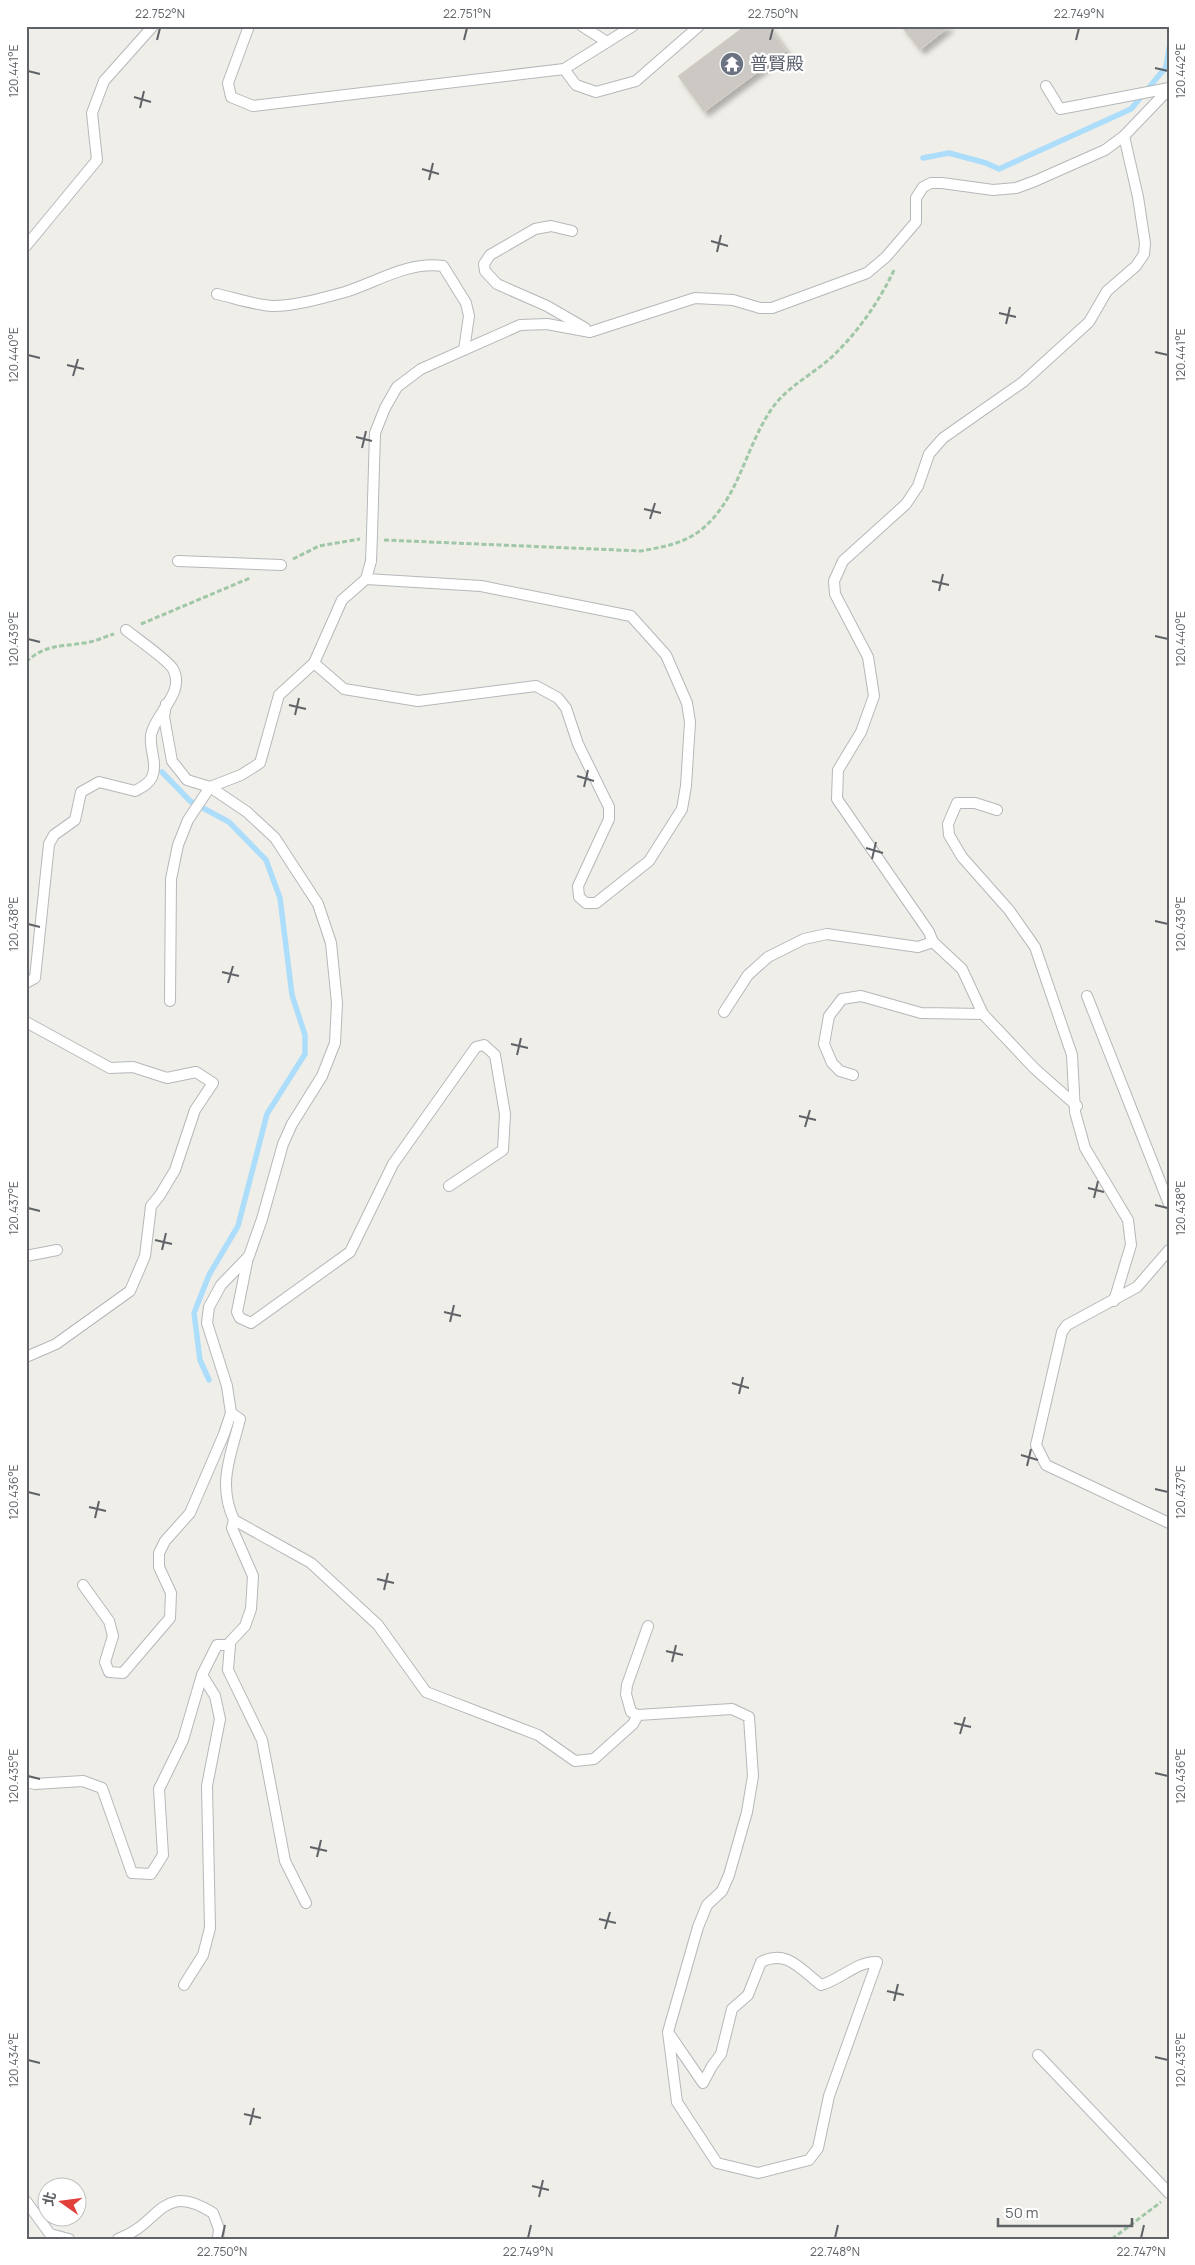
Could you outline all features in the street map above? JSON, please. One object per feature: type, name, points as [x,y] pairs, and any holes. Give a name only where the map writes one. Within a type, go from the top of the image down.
[{"type":"lane","points":[[26,246],[97,160],[92,113],[104,81],[153,26]]},
{"type":"lane","points":[[249,26],[228,83],[231,97],[253,106],[564,69],[633,26]]},
{"type":"lane","points":[[582,26],[607,42]]},
{"type":"lane","points":[[564,69],[576,85],[596,92],[636,81],[698,26]]},
{"type":"lane","points":[[1046,86],[1060,109],[1169,89]]},
{"type":"lane","points":[[170,1001],[171,880],[178,845],[188,820],[210,788],[242,774],[260,762],[279,695],[314,663],[342,600],[366,579],[371,561],[375,433],[384,408],[396,387],[421,369],[520,326],[547,324],[590,332],[695,298],[733,300],[760,308],[772,308],[867,273],[886,257],[916,222],[916,198],[923,187],[931,183],[993,190],[1016,188],[1105,150],[1124,136],[1169,89]]},
{"type":"lane","points":[[1076,1106],[1036,1069],[983,1014],[962,969],[933,942],[929,932],[837,799],[838,770],[861,732],[874,696],[868,657],[835,594],[834,581],[843,561],[906,504],[918,486],[929,454],[943,438],[1023,382],[1089,322],[1107,291],[1136,266],[1144,254],[1145,243],[1138,196],[1124,136]]},
{"type":"lane","points":[[572,230],[551,226],[535,229],[490,255],[484,264],[485,272],[497,284],[547,306],[590,332]]},
{"type":"lane","points":[[217,294],[271,306],[286,305],[344,292],[427,263],[443,266],[466,303],[469,316],[464,350]]},
{"type":"lane","points":[[178,561],[281,565]]},
{"type":"lane","points":[[314,663],[344,689],[418,701],[536,686],[558,698],[566,708],[578,744],[609,807],[609,818],[578,886],[578,897],[586,903],[596,903],[649,861],[682,809],[686,786],[690,722],[687,703],[666,655],[631,616],[481,586],[366,579]]},
{"type":"lane","points":[[26,983],[35,978],[48,844],[54,835],[75,820],[81,792],[99,782],[135,791],[150,782],[154,775],[151,735],[166,704],[176,690],[176,678],[172,668],[126,630]]},
{"type":"lane","points":[[166,704],[164,717],[172,761],[187,780],[210,788],[247,812],[275,838],[318,904],[331,943],[337,1003],[335,1043],[322,1076],[292,1124],[283,1144],[262,1219],[249,1256],[237,1312],[240,1318],[251,1323],[350,1252],[393,1164],[476,1047],[484,1045],[495,1055],[505,1114],[503,1150],[449,1186]]},
{"type":"lane","points":[[997,810],[975,803],[957,802],[948,824],[949,835],[962,857],[1009,910],[1035,947],[1072,1055],[1075,1112],[1085,1148],[1128,1220],[1131,1245],[1114,1301]]},
{"type":"lane","points":[[724,1012],[748,975],[768,957],[804,939],[826,934],[918,947],[933,942]]},
{"type":"lane","points":[[853,1075],[840,1071],[832,1063],[824,1044],[829,1016],[842,999],[861,996],[922,1013],[983,1014]]},
{"type":"lane","points":[[1087,996],[1169,1204]]},
{"type":"lane","points":[[26,1022],[110,1068],[133,1067],[166,1078],[196,1072],[213,1083],[195,1110],[175,1170],[151,1206],[145,1256],[130,1291],[56,1344],[26,1357]]},
{"type":"lane","points":[[26,1256],[57,1250]]},
{"type":"lane","points":[[1169,1250],[1137,1287],[1067,1325],[1062,1332],[1036,1445],[1046,1465],[1169,1523]]},
{"type":"lane","points":[[83,1585],[109,1621],[113,1636],[105,1662],[109,1672],[123,1673],[170,1618],[171,1593],[159,1567],[159,1553],[164,1542],[190,1512],[224,1434],[231,1413],[228,1386],[207,1323],[209,1307],[214,1296],[249,1256]]},
{"type":"lane","points":[[231,1413],[240,1419],[225,1473],[227,1506],[234,1520],[311,1562],[378,1625],[426,1692],[538,1735],[574,1761],[594,1759],[633,1724],[638,1715]]},
{"type":"lane","points":[[234,1520],[232,1528],[253,1576],[251,1609],[245,1626],[230,1642],[228,1670],[262,1740],[285,1861],[306,1903]]},
{"type":"lane","points":[[648,1626],[627,1686],[626,1694],[631,1712],[638,1715],[732,1710],[749,1717],[753,1776],[747,1812],[729,1875],[722,1891],[707,1905],[698,1927],[668,2032],[677,2102],[717,2162],[758,2173],[809,2160],[818,2148],[829,2096],[877,1962],[868,1961],[832,1982],[821,1985],[783,1956],[773,1956],[761,1962],[748,1995],[732,2009],[721,2054],[712,2066],[704,2083],[668,2032]]},
{"type":"lane","points":[[26,1782],[35,1784],[83,1781],[102,1788],[132,1873],[152,1874],[163,1856],[159,1789],[183,1740],[202,1674],[217,1645],[230,1645]]},
{"type":"lane","points":[[184,1985],[203,1955],[210,1928],[207,1786],[220,1719],[215,1696],[202,1674]]},
{"type":"lane","points":[[1038,2055],[1169,2195]]},
{"type":"lane","points":[[118,2239],[126,2236],[163,2208],[181,2199],[196,2202],[214,2213],[219,2229],[218,2239]]},
{"type":"lane","points":[[26,2201],[50,2234],[69,2239]]},
{"type":"path","points":[[281,565],[319,546],[372,538],[641,551],[672,546],[700,531],[718,512],[742,474],[757,433],[773,407],[788,391],[836,353],[881,298],[896,264]]},
{"type":"path","points":[[26,662],[38,651],[60,645],[85,643],[126,630],[254,577]]},
{"type":"path","points":[[1112,2239],[1169,2195]]},
{"type":"building","name":"普賢殿","points":[[745,26],[768,26],[786,51],[704,112],[678,76]]},
{"type":"building","points":[[901,26],[950,26],[920,50]]},
{"type":"waterway","points":[[923,158],[949,153],[986,163],[999,169],[1131,109],[1166,67],[1169,48]]},
{"type":"waterway","points":[[162,772],[190,801],[229,822],[266,860],[280,898],[292,995],[305,1035],[305,1054],[267,1114],[238,1226],[209,1275],[194,1313],[200,1360],[209,1380]]},
{"type":"place","name":"普賢殿","points":[[732,64]]}]
